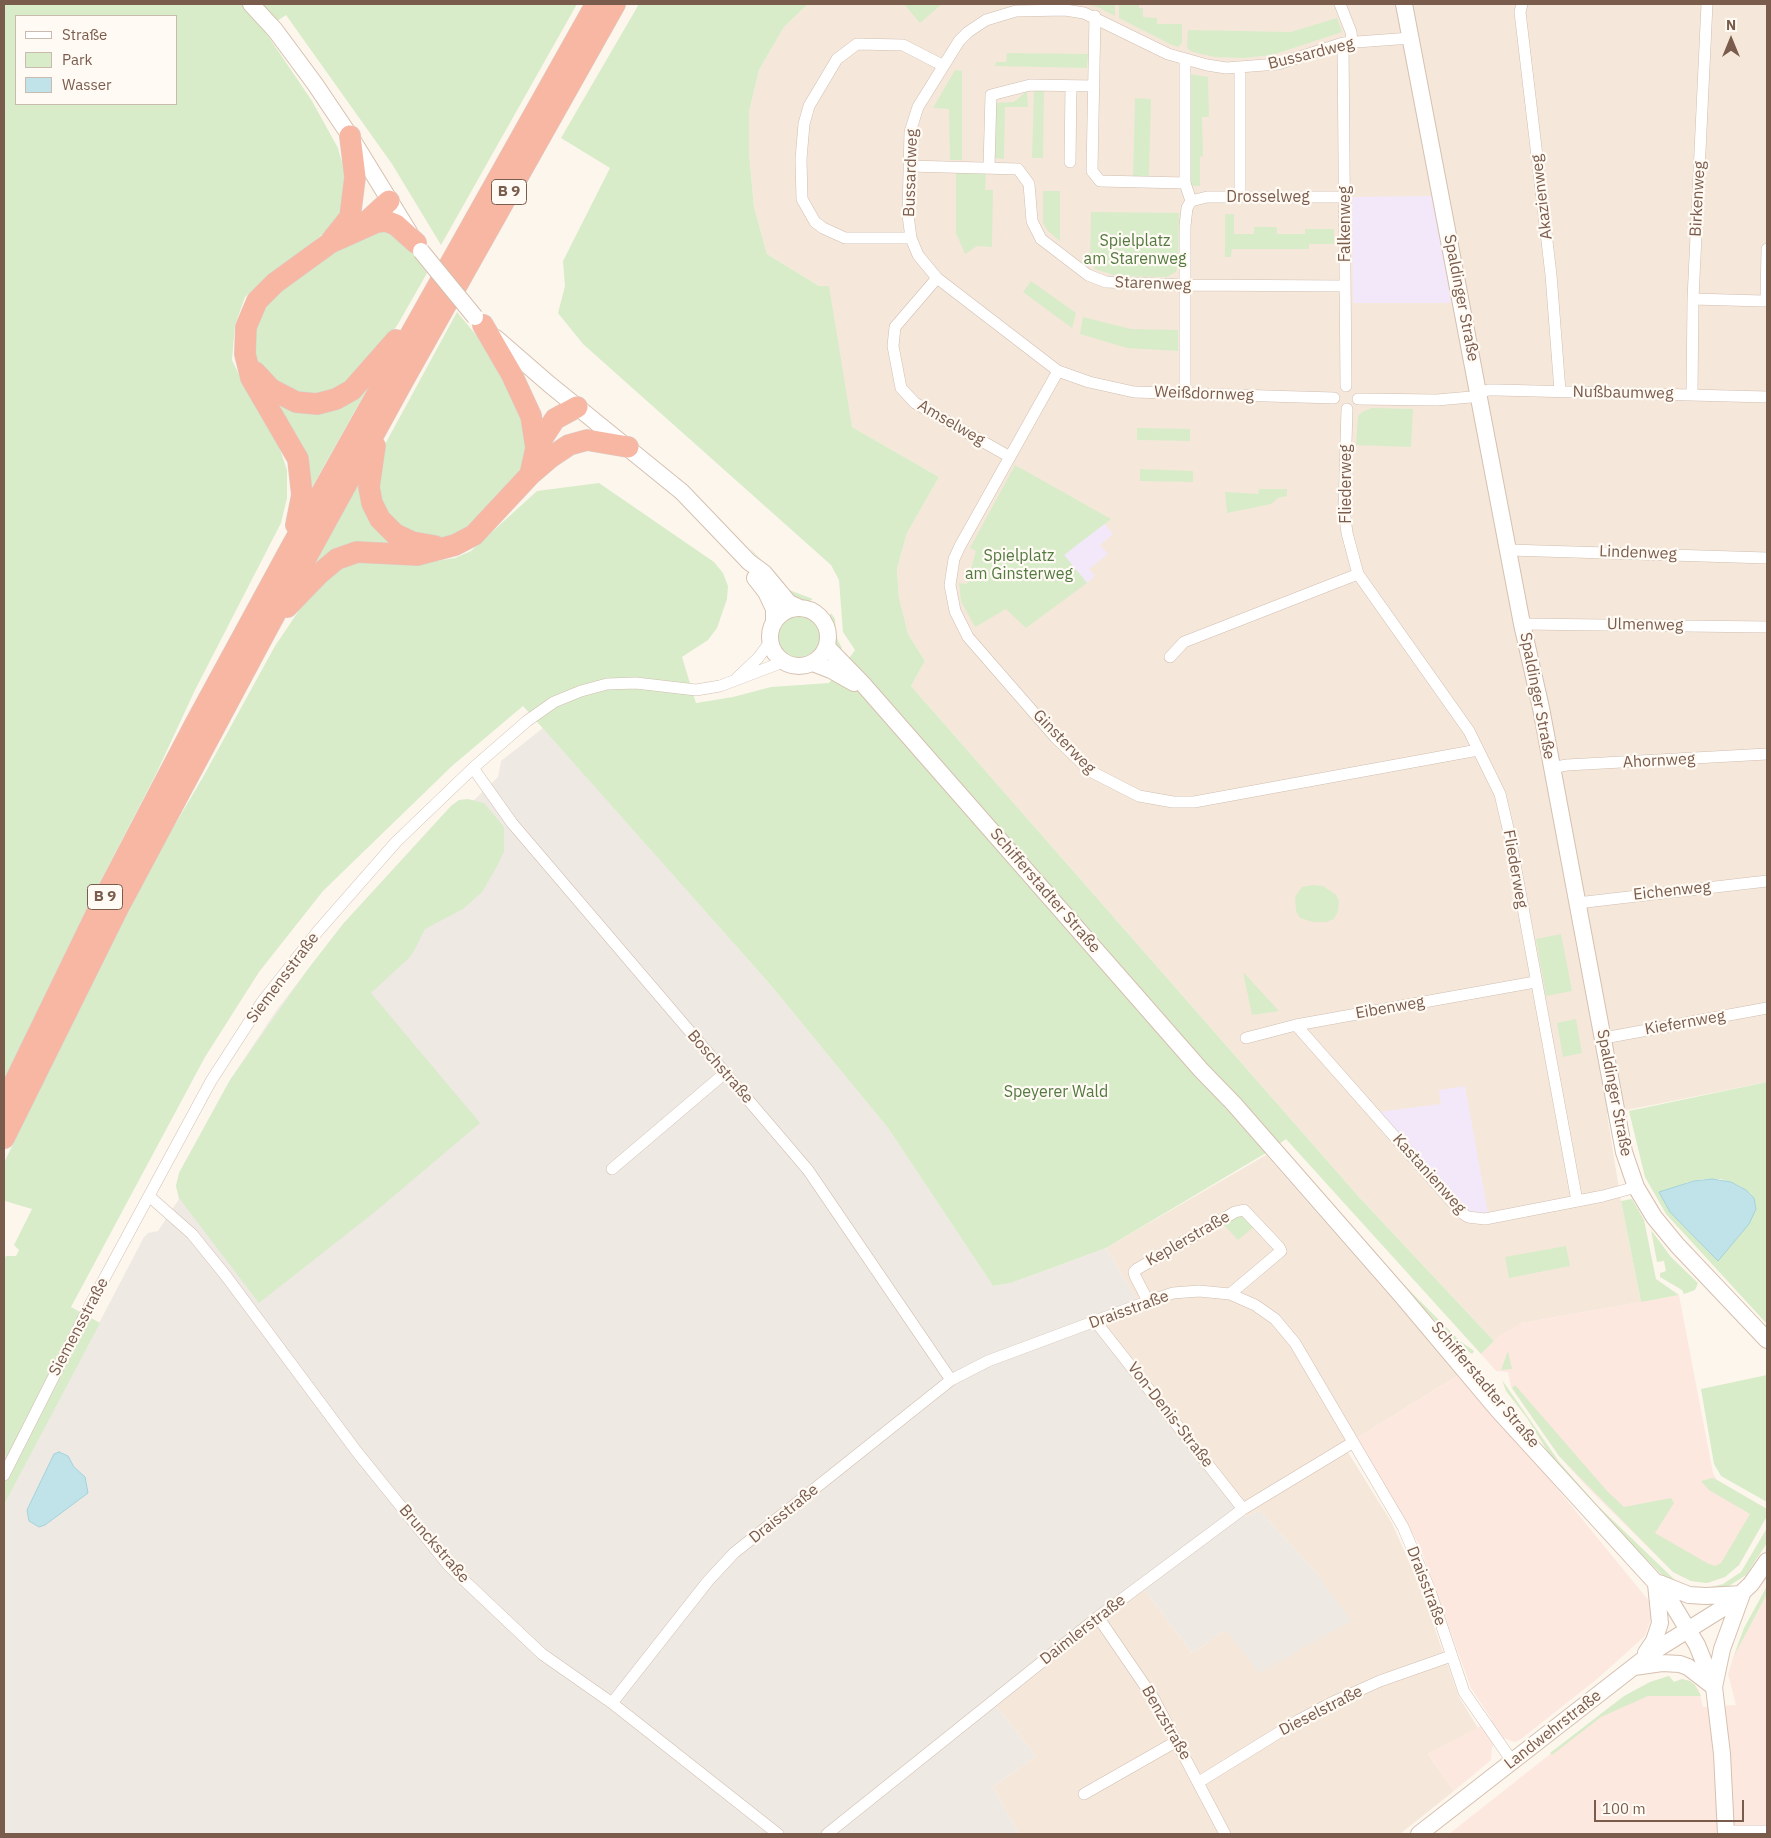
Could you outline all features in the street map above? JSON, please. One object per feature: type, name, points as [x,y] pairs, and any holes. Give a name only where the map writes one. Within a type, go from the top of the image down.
[{"type":"highway","name":"B 9","points":[[4,1104],[102,902],[194,726],[425,306],[596,4]]},
{"type":"highway","name":"B 9","points":[[4,1138],[118,908],[268,627],[615,4]]},
{"type":"highway","points":[[350,136],[355,177],[353,224]]},
{"type":"highway","points":[[293,544],[302,495],[298,459],[250,378],[246,363],[246,327],[257,301],[275,283],[353,224],[384,208],[389,201]]},
{"type":"highway","points":[[353,224],[386,221],[396,225],[418,247]]},
{"type":"highway","points":[[246,363],[271,389],[296,402],[317,404],[336,399],[352,390],[425,306]]},
{"type":"highway","points":[[479,321],[526,404],[543,452]]},
{"type":"highway","points":[[268,627],[319,574],[337,559],[357,552],[417,555],[445,548],[474,535],[530,475],[543,452],[555,419],[577,407]]},
{"type":"highway","points":[[382,420],[370,467],[369,487],[372,503],[380,519],[395,534],[412,542],[445,548]]},
{"type":"highway","points":[[543,452],[587,440],[628,447]]},
{"type":"main road","points":[[251,4],[298,58],[350,136],[418,247],[479,321],[508,350],[682,492],[749,562],[764,573],[789,603],[811,611],[823,620],[828,634],[826,648],[822,655],[813,663],[800,667],[783,662],[777,657],[770,642],[774,622],[774,609],[766,592],[755,578],[749,562]]},
{"type":"main road","name":"Spaldinger Straße","points":[[1404,4],[1522,624],[1541,708],[1624,1152],[1636,1187],[1666,1233],[1767,1340]]},
{"type":"main road","points":[[774,622],[785,612],[800,608]]},
{"type":"main road","name":"Schifferstadter Straße","points":[[826,648],[862,683],[1201,1070],[1216,1083],[1402,1296],[1498,1410],[1656,1582],[1689,1630],[1714,1688]]},
{"type":"main road","name":"Schifferstadter Straße","points":[[813,663],[853,682],[887,713]]},
{"type":"main road","points":[[1726,1833],[1722,1745],[1714,1688],[1722,1648],[1742,1594],[1767,1561]]},
{"type":"main road","points":[[1633,1667],[1654,1640],[1660,1623],[1656,1582],[1689,1595],[1742,1594]]},
{"type":"main road","name":"Landwehrstraße","points":[[1420,1834],[1633,1667],[1664,1644],[1716,1614],[1742,1594]]},
{"type":"main road","points":[[1633,1667],[1680,1664],[1688,1667],[1714,1688]]},
{"type":"street","name":"Falkenweg","points":[[1340,4],[1351,32],[1347,43],[1345,197],[1346,386]]},
{"type":"street","name":"Akazienweg","points":[[1522,4],[1520,12],[1551,276],[1560,391]]},
{"type":"street","name":"Birkenweg","points":[[1692,394],[1693,299],[1706,4]]},
{"type":"street","name":"Bussardweg","points":[[1058,371],[936,278],[918,256],[911,238],[908,215],[908,166],[909,141],[913,120],[918,107],[942,66],[968,32],[998,14],[1026,7],[1074,11],[1095,16],[1152,47],[1185,60],[1215,67],[1240,68],[1278,64],[1347,43],[1411,38]]},
{"type":"street","points":[[1095,16],[1092,171],[1100,181],[1184,183]]},
{"type":"street","points":[[911,238],[845,238],[823,228],[815,222],[806,209],[801,191],[804,124],[809,106],[837,58],[857,44],[903,45],[942,66]]},
{"type":"street","points":[[1185,60],[1184,183],[1191,201],[1187,208],[1185,226],[1185,394]]},
{"type":"street","points":[[1240,68],[1240,197]]},
{"type":"street","points":[[989,167],[991,95],[1030,85],[1094,86]]},
{"type":"street","points":[[1070,162],[1071,86]]},
{"type":"street","name":"Starenweg","points":[[908,166],[1012,168],[1023,174],[1029,184],[1030,210],[1036,232],[1052,249],[1088,275],[1115,284],[1345,286]]},
{"type":"street","name":"Drosselweg","points":[[1191,201],[1207,197],[1345,197]]},
{"type":"street","points":[[1693,299],[1761,301],[1766,298],[1767,249]]},
{"type":"street","name":"Amselweg","points":[[936,278],[895,327],[893,346],[901,388],[916,403],[1010,457]]},
{"type":"street","name":"Weißdornweg","points":[[1058,371],[1113,389],[1134,392],[1334,398]]},
{"type":"street","name":"Ginsterweg","points":[[1058,371],[954,559],[950,585],[955,610],[968,637],[1066,749],[1090,771],[1100,778],[1148,799],[1194,802],[1478,750]]},
{"type":"street","points":[[1346,386],[1354,389],[1358,399],[1353,407],[1347,409],[1340,408],[1334,398],[1338,390],[1346,386]]},
{"type":"street","name":"Nußbaumweg","points":[[1479,394],[1488,390],[1767,397]]},
{"type":"street","points":[[1358,399],[1438,400],[1479,394]]},
{"type":"street","name":"Fliederweg","points":[[1347,409],[1344,509],[1347,533],[1358,574],[1469,731],[1500,794],[1577,1202]]},
{"type":"street","name":"Lindenweg","points":[[1509,550],[1767,558]]},
{"type":"street","points":[[1170,657],[1184,642],[1358,574]]},
{"type":"street","name":"Ulmenweg","points":[[1522,624],[1767,626]]},
{"type":"street","points":[[732,683],[758,658],[770,642]]},
{"type":"street","name":"Siemensstraße","points":[[4,1475],[72,1338],[210,1081],[262,1002],[360,880],[396,842],[473,768],[534,716],[554,702],[581,691],[607,684],[636,683],[696,690],[732,683],[783,662]]},
{"type":"street","name":"Ahornweg","points":[[1551,768],[1567,765],[1767,754]]},
{"type":"street","name":"Boschstraße","points":[[473,768],[512,823],[813,1177],[951,1380]]},
{"type":"street","name":"Eichenweg","points":[[1577,903],[1767,881]]},
{"type":"street","name":"Eibenweg","points":[[1246,1038],[1296,1025],[1535,982]]},
{"type":"street","name":"Kiefernweg","points":[[1604,1038],[1767,1008]]},
{"type":"street","name":"Kastanienweg","points":[[1296,1025],[1462,1213],[1468,1217],[1485,1220],[1577,1202],[1636,1187]]},
{"type":"street","points":[[612,1169],[725,1073]]},
{"type":"street","name":"Brunckstraße","points":[[149,1196],[192,1234],[358,1452],[449,1566],[542,1654],[612,1703],[778,1834]]},
{"type":"street","name":"Keplerstraße","points":[[1148,1302],[1135,1276],[1134,1272],[1137,1269],[1235,1212],[1244,1210],[1281,1251],[1230,1294]]},
{"type":"street","name":"Draisstraße","points":[[612,1703],[708,1581],[734,1553],[951,1380],[988,1361],[1148,1302],[1186,1291],[1230,1294],[1255,1305],[1282,1327],[1302,1354],[1406,1534],[1429,1588],[1464,1692],[1512,1761]]},
{"type":"street","name":"Von-Denis-Straße","points":[[1096,1322],[1243,1509]]},
{"type":"street","name":"Daimlerstraße","points":[[827,1834],[1098,1617],[1243,1509],[1352,1443]]},
{"type":"street","name":"Benzstraße","points":[[1098,1617],[1154,1699],[1178,1741],[1225,1834]]},
{"type":"street","name":"Dieselstraße","points":[[1199,1782],[1299,1720],[1331,1703],[1380,1681],[1452,1656]]},
{"type":"street","points":[[1084,1794],[1178,1741]]},
{"type":"street","points":[[1726,1833],[1767,1831]]},
{"type":"shaded area","points":[[808,4],[1767,4],[1767,1082],[1607,1114],[1621,1201],[1641,1302],[1522,1323],[1494,1341],[1359,1197],[911,686],[925,661],[908,634],[899,598],[897,569],[907,533],[939,477],[852,427],[819,286],[767,254],[754,207],[749,152],[749,112],[759,70],[784,27]]},
{"type":"shaded area","points":[[1432,196],[1451,303],[1353,303],[1352,197]]},
{"type":"shaded area","points":[[1104,523],[1113,534],[1100,545],[1108,554],[1089,569],[1095,576],[1087,583],[1064,555]]},
{"type":"shaded area","points":[[543,728],[768,982],[888,1128],[993,1286],[1011,1283],[1106,1248],[1137,1300],[1090,1318],[1247,1517],[1259,1510],[1315,1571],[1351,1621],[1259,1673],[1226,1630],[1192,1653],[1144,1589],[996,1706],[1036,1756],[993,1787],[1019,1834],[4,1834],[4,1505],[144,1237],[148,1233],[158,1231],[179,1199],[176,1186],[179,1173],[230,1080],[276,1011],[343,924],[451,806],[459,800],[474,800],[498,777],[501,761]]},
{"type":"shaded area","points":[[1465,1086],[1488,1213],[1473,1214],[1466,1209],[1378,1112],[1441,1104],[1439,1090]]},
{"type":"shaded area","points":[[1266,1155],[1459,1375],[1344,1446],[1392,1523],[1420,1587],[1459,1697],[1478,1728],[1428,1754],[1454,1791],[1400,1834],[1019,1834],[993,1787],[1036,1756],[996,1706],[1144,1589],[1192,1653],[1226,1630],[1350,1621],[1315,1571],[1259,1510],[1247,1517],[1090,1318],[1137,1300],[1106,1248]]},
{"type":"shaded area","points":[[1679,1295],[1713,1473],[1717,1480],[1767,1509],[1767,1516],[1739,1565],[1725,1577],[1707,1583],[1691,1581],[1673,1572],[1587,1487],[1559,1456],[1511,1387],[1508,1372],[1496,1371],[1481,1354],[1500,1335],[1522,1323]]},
{"type":"shaded area","points":[[1459,1375],[1547,1476],[1649,1601],[1651,1618],[1645,1636],[1597,1679],[1521,1739],[1515,1742],[1503,1738],[1492,1747],[1491,1760],[1454,1791],[1428,1754],[1492,1720],[1471,1688],[1420,1547],[1357,1438]]},
{"type":"shaded area","points":[[1767,1594],[1767,1834],[1449,1834],[1611,1706],[1650,1682],[1669,1676],[1674,1682],[1682,1679],[1690,1681],[1699,1690],[1703,1707],[1736,1705],[1728,1674],[1733,1658]]},
{"type":"green space","points":[[4,4],[577,4],[441,245],[392,164],[286,15],[264,30],[312,101],[338,148],[349,188],[344,211],[330,228],[245,297],[235,325],[232,360],[246,390],[275,434],[287,470],[287,498],[281,523],[195,690],[156,774],[96,890],[4,1080]]},
{"type":"green space","name":"Speyerer Wald","points":[[639,4],[808,4],[784,27],[759,70],[749,112],[749,152],[754,207],[767,254],[819,286],[829,286],[852,427],[939,477],[907,533],[897,569],[899,598],[908,634],[925,661],[911,686],[1359,1197],[1494,1341],[1481,1354],[1286,1139],[1279,1144],[1393,1274],[1460,1341],[1474,1351],[1472,1354],[1460,1346],[1382,1266],[1276,1147],[1106,1248],[1011,1283],[993,1286],[888,1128],[768,982],[523,706],[452,766],[323,891],[259,972],[205,1057],[71,1307],[100,1323],[4,1505],[4,1260],[6,1256],[16,1256],[19,1250],[14,1245],[32,1209],[5,1201],[4,1203],[4,1163],[74,1015],[157,855],[203,777],[275,646],[304,603],[335,568],[361,559],[416,564],[455,558],[471,551],[537,491],[599,483],[714,562],[723,573],[728,586],[727,599],[717,628],[708,640],[682,657],[696,703],[733,697],[771,687],[829,683],[839,670],[843,658],[850,657],[855,650],[843,632],[839,580],[831,565],[583,344],[558,313],[565,286],[563,261],[610,168],[561,138]]},
{"type":"green space","points":[[904,4],[942,4],[920,23]]},
{"type":"green space","points":[[1087,4],[1115,4],[1115,16],[1100,8]]},
{"type":"green space","points":[[1139,4],[1139,8],[1143,8],[1143,17],[1157,18],[1157,24],[1182,24],[1182,43],[1178,47],[1119,18],[1119,5]]},
{"type":"green space","points":[[1337,18],[1342,32],[1272,55],[1244,58],[1215,57],[1193,52],[1188,49],[1187,45],[1188,30],[1291,32]]},
{"type":"green space","points":[[1007,53],[1088,54],[1087,68],[995,66],[996,62],[1006,62]]},
{"type":"green space","points":[[955,70],[962,71],[962,160],[950,160],[949,109],[933,108]]},
{"type":"green space","points":[[1189,74],[1208,77],[1209,117],[1202,117],[1203,156],[1200,157],[1200,186],[1192,186],[1189,180]]},
{"type":"green space","points":[[1034,90],[1044,90],[1043,158],[1032,158]]},
{"type":"green space","points":[[1027,91],[1028,107],[1005,107],[1004,159],[994,158],[994,103],[1014,102]]},
{"type":"green space","points":[[1135,98],[1151,99],[1149,178],[1133,178]]},
{"type":"green space","points":[[956,173],[986,174],[985,190],[993,190],[992,247],[977,246],[965,254],[956,233]]},
{"type":"green space","points":[[1043,191],[1060,191],[1060,241],[1048,231],[1043,223]]},
{"type":"green space","name":"Spielplatz am Starenweg","points":[[1091,212],[1179,213],[1178,264],[1176,272],[1167,277],[1117,276],[1095,269],[1090,259]]},
{"type":"green space","points":[[1225,214],[1234,214],[1234,234],[1254,234],[1254,227],[1277,227],[1277,234],[1305,234],[1305,229],[1334,229],[1334,244],[1309,244],[1309,249],[1232,249],[1231,257],[1225,257]]},
{"type":"green space","points":[[382,225],[411,250],[427,273],[398,324],[364,372],[336,394],[289,394],[259,366],[253,347],[260,307],[321,262],[360,236]]},
{"type":"green space","points":[[1031,281],[1076,313],[1072,328],[1023,292]]},
{"type":"green space","points":[[457,312],[481,341],[528,423],[523,469],[466,530],[434,541],[396,529],[375,491],[383,448]]},
{"type":"green space","points":[[1083,317],[1131,329],[1178,330],[1178,351],[1127,348],[1080,334]]},
{"type":"green space","points":[[255,376],[290,404],[374,377],[307,496]]},
{"type":"green space","points":[[1372,408],[1413,409],[1411,447],[1356,445],[1358,416]]},
{"type":"green space","points":[[1137,428],[1190,429],[1190,441],[1137,440]]},
{"type":"green space","name":"Spielplatz am Ginsterweg","points":[[1015,465],[1111,519],[1064,555],[1087,583],[1026,628],[1006,609],[975,627],[961,601],[959,583],[967,584],[976,551],[970,548]]},
{"type":"green space","points":[[1140,469],[1193,471],[1193,482],[1140,481]]},
{"type":"green space","points":[[365,470],[399,542],[306,578]]},
{"type":"green space","points":[[1259,489],[1287,489],[1287,496],[1278,498],[1271,504],[1227,513],[1225,492],[1258,494]]},
{"type":"green space","points":[[749,547],[789,590],[813,599],[806,603],[786,595]]},
{"type":"green space","points":[[803,613],[815,619],[820,627],[820,645],[815,653],[807,658],[793,659],[781,653],[776,645],[775,631],[781,619],[789,614]]},
{"type":"green space","points":[[831,613],[835,619],[836,636],[842,648],[838,654],[833,645],[829,618]]},
{"type":"green space","points":[[468,799],[484,803],[504,827],[504,852],[495,870],[482,892],[463,909],[425,929],[408,959],[371,993],[480,1123],[376,1211],[259,1303],[179,1198],[176,1186],[179,1173],[230,1080],[308,969],[343,924],[451,806],[459,800]]},
{"type":"green space","points":[[1323,886],[1336,895],[1339,901],[1338,911],[1334,919],[1326,922],[1313,922],[1300,918],[1296,911],[1295,897],[1302,887]]},
{"type":"green space","points":[[1561,934],[1572,991],[1546,996],[1536,939]]},
{"type":"green space","points":[[1243,972],[1279,1011],[1252,1015]]},
{"type":"green space","points":[[1576,1019],[1582,1053],[1563,1057],[1557,1023]]},
{"type":"green space","points":[[1767,1082],[1767,1324],[1666,1214],[1645,1177],[1629,1111]],"holes":[[[1703,1179],[1721,1179],[1740,1186],[1751,1194],[1756,1209],[1685,1183]]]},
{"type":"green space","points":[[1632,1199],[1644,1220],[1656,1279],[1679,1295],[1641,1302],[1621,1201]]},
{"type":"green space","points":[[1237,1215],[1245,1216],[1255,1226],[1238,1240],[1224,1225]]},
{"type":"green space","points":[[1651,1230],[1671,1257],[1698,1283],[1695,1290],[1684,1294],[1682,1290],[1660,1277],[1660,1273],[1666,1271],[1664,1261],[1657,1262]]},
{"type":"green space","points":[[1566,1246],[1570,1266],[1509,1278],[1505,1257]]},
{"type":"green space","points":[[1508,1351],[1512,1369],[1501,1370]]},
{"type":"green space","points":[[1767,1375],[1767,1502],[1721,1476],[1714,1464],[1701,1389]]},
{"type":"green space","points":[[1502,1380],[1560,1463],[1597,1505],[1677,1582],[1667,1579],[1660,1573],[1608,1520],[1551,1457],[1527,1418],[1506,1391]]},
{"type":"green space","points":[[1515,1385],[1607,1491],[1624,1507],[1671,1498],[1674,1503],[1655,1533],[1707,1563],[1715,1566],[1721,1563],[1750,1514],[1709,1490],[1701,1481],[1712,1478],[1717,1480],[1767,1509],[1767,1516],[1739,1565],[1725,1577],[1707,1583],[1691,1581],[1673,1572],[1559,1456],[1512,1388]]},
{"type":"green space","points":[[1767,1528],[1767,1543],[1746,1575],[1724,1589],[1708,1588],[1723,1584],[1741,1572]]},
{"type":"green space","points":[[1767,1586],[1767,1594],[1733,1658],[1744,1628]]},
{"type":"green space","points":[[1669,1676],[1674,1682],[1682,1679],[1690,1681],[1695,1685],[1701,1696],[1648,1696],[1601,1717],[1552,1755],[1550,1753],[1624,1696],[1650,1682]]},
{"type":"water","points":[[1712,1179],[1731,1182],[1746,1190],[1754,1198],[1756,1209],[1749,1224],[1718,1261],[1670,1212],[1659,1192],[1694,1181]]},
{"type":"water","points":[[59,1452],[68,1456],[74,1467],[85,1477],[88,1493],[45,1525],[39,1527],[29,1521],[27,1510],[54,1454]]}]
